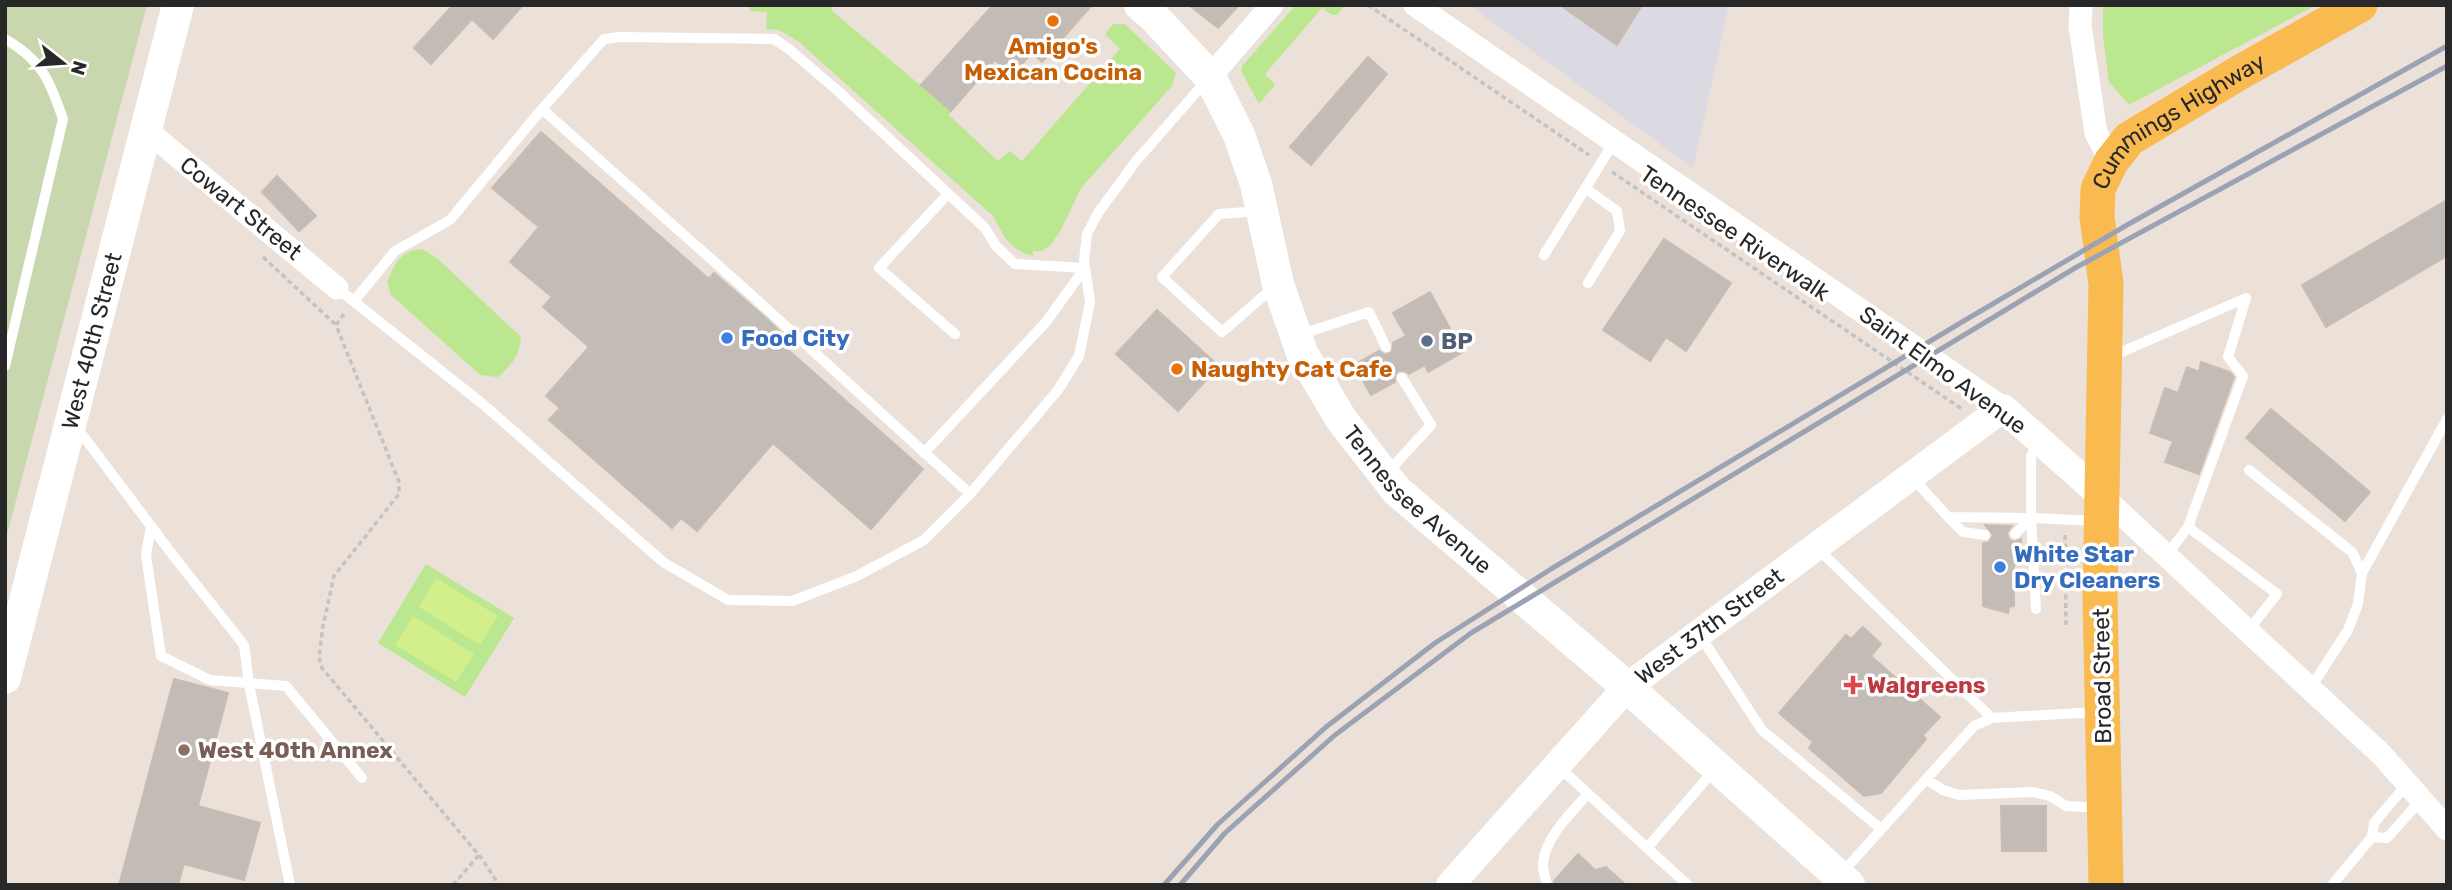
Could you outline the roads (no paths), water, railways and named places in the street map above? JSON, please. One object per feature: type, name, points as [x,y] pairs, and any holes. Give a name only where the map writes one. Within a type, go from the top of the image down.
[{"type":"main road","name":"West 40th Street","points":[[5,677],[178,5]]},
{"type":"main road","name":"Tennessee Avenue","points":[[1140,5],[1210,77],[1239,135],[1256,184],[1278,284],[1302,353],[1341,419],[1397,491],[1627,687],[1836,876]]},
{"type":"main road","name":"Cummings Highway","points":[[2105,351],[2106,284],[2097,217],[2098,188],[2111,162],[2129,139],[2360,5]]},
{"type":"main road","name":"Broad Street","points":[[2105,351],[2100,597],[2106,885]]},
{"type":"street","points":[[1210,77],[1272,5]]},
{"type":"street","name":"Saint Elmo Avenue","points":[[1415,5],[1614,142],[1993,416],[2040,441],[2103,509],[2166,556],[2382,755],[2447,829]]},
{"type":"street","points":[[2081,5],[2081,26],[2096,133],[2111,162]]},
{"type":"street","name":"Cowart Street","points":[[145,129],[346,295]]},
{"type":"street","name":"West 37th Street","points":[[1455,883],[1627,687],[1993,416]]},
{"type":"lane","points":[[1085,268],[1027,267],[1015,264],[996,246],[985,228],[838,91],[774,39],[619,37],[604,39],[450,220],[395,251],[346,295],[484,405],[663,562],[728,600],[792,601],[857,576],[923,540],[970,494],[1058,390],[1079,356],[1090,302],[1085,268],[1087,234],[1098,213],[1136,161],[1210,77]]},
{"type":"lane","points":[[5,39],[26,51],[50,82],[63,118],[5,366]]},
{"type":"lane","points":[[542,109],[970,494]]},
{"type":"lane","points":[[1544,255],[1614,142]]},
{"type":"lane","points":[[1585,188],[1617,211],[1620,222],[1620,231],[1588,283]]},
{"type":"lane","points":[[948,194],[879,268],[955,334]]},
{"type":"lane","points":[[1263,210],[1219,214],[1162,276],[1222,332],[1278,284]]},
{"type":"lane","points":[[924,453],[1046,322],[1085,268]]},
{"type":"lane","points":[[2105,351],[2246,298],[2228,357],[2243,376],[2188,527],[2166,556]]},
{"type":"lane","points":[[1296,335],[1369,312],[1386,347]]},
{"type":"lane","points":[[1385,475],[1430,425],[1402,378]]},
{"type":"lane","points":[[2310,689],[2348,630],[2358,604],[2362,573],[2447,419]]},
{"type":"lane","points":[[71,420],[244,645],[248,684],[290,885]]},
{"type":"lane","points":[[2036,609],[2031,456],[2040,441]]},
{"type":"lane","points":[[2249,470],[2352,552],[2362,573]]},
{"type":"lane","points":[[1911,476],[1962,532],[1985,535]]},
{"type":"lane","points":[[1948,517],[2066,520],[2103,509]]},
{"type":"lane","points":[[2015,534],[2031,519]]},
{"type":"lane","points":[[151,526],[146,555],[161,656],[210,680],[286,686],[362,778]]},
{"type":"lane","points":[[2188,527],[2277,594],[2248,631]]},
{"type":"lane","points":[[1816,547],[1992,718]]},
{"type":"lane","points":[[1698,634],[1762,730],[1881,829]]},
{"type":"lane","points":[[1836,876],[1974,726],[1992,718],[2103,712]]},
{"type":"lane","points":[[1557,765],[1688,885]]},
{"type":"lane","points":[[1647,848],[1717,767]]},
{"type":"lane","points":[[1926,779],[1943,790],[1959,795],[2033,792],[2049,796],[2066,806],[2105,809]]},
{"type":"lane","points":[[2372,838],[2387,838],[2414,792]]},
{"type":"lane","points":[[2337,883],[2372,838],[2374,822],[2414,792]]},
{"type":"lane","points":[[1547,885],[1542,865],[1549,845],[1565,819],[1588,794]]},
{"type":"railway","points":[[1164,885],[1218,824],[1326,727],[1435,643],[1551,569],[1962,322],[2127,225],[2447,46]]},
{"type":"railway","points":[[1180,885],[1225,833],[1335,735],[1471,633],[2075,268],[2447,66]]},
{"type":"place","name":"Amigo's Mexican Cocina","points":[[1053,21]]},
{"type":"place","name":"Food City","points":[[727,338]]},
{"type":"place","name":"BP","points":[[1427,341]]},
{"type":"place","name":"Naughty Cat Cafe","points":[[1177,369]]},
{"type":"place","name":"White Star Dry Cleaners","points":[[2000,567]]},
{"type":"place","name":"Walgreens","points":[[1853,685]]},
{"type":"place","name":"West 40th Annex","points":[[184,750]]}]
